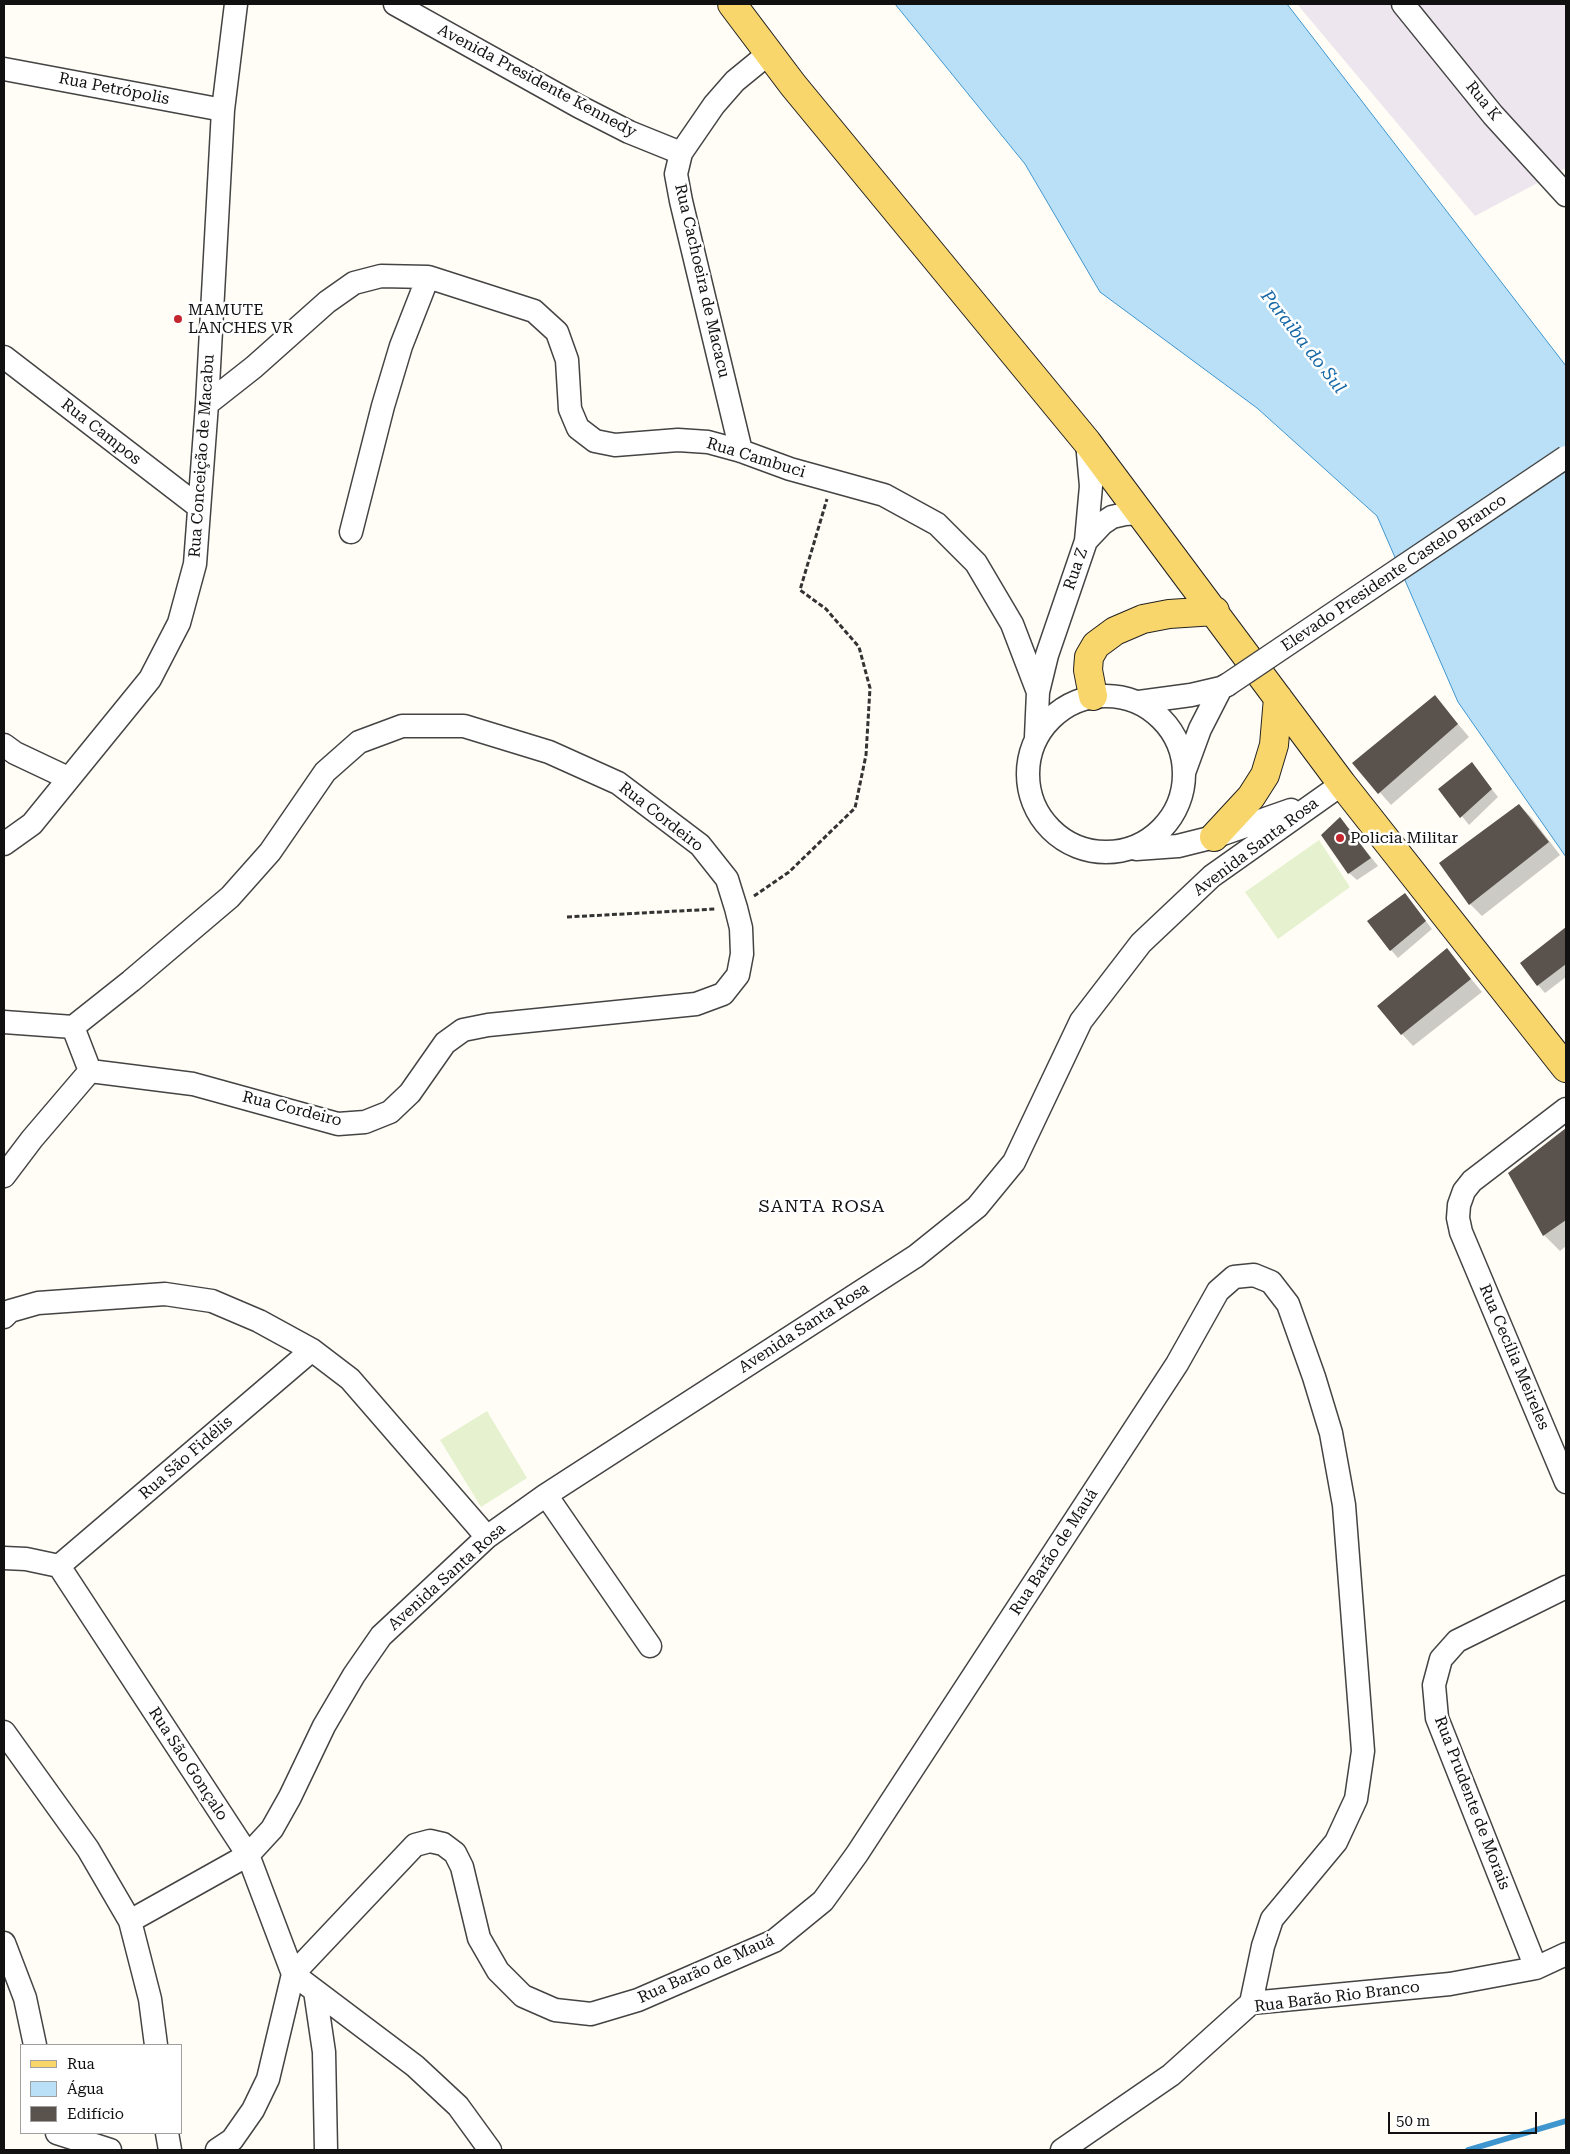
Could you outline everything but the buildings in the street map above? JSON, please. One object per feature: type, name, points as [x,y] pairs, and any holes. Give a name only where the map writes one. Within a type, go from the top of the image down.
[{"type":"main road","points":[[732,4],[768,54],[1087,442],[1142,513],[1342,784],[1566,1068]]},
{"type":"main road","points":[[1094,696],[1088,670],[1089,657],[1096,645],[1115,631],[1143,619],[1214,611]]},
{"type":"main road","points":[[1214,837],[1251,797],[1265,775],[1274,745],[1278,698]]},
{"type":"street","name":"Rua Conceição de Macabu","points":[[4,844],[32,824],[150,679],[179,623],[194,564],[207,404],[224,110],[236,4]]},
{"type":"street","name":"Avenida Presidente Kennedy","points":[[395,4],[578,106],[629,132],[682,153]]},
{"type":"street","name":"Rua K","points":[[1403,4],[1493,115],[1566,195]]},
{"type":"street","name":"Rua Cachoeira de Macacu","points":[[741,451],[676,174],[682,153],[714,104],[735,81],[768,54]]},
{"type":"street","name":"Rua Petrópolis","points":[[4,69],[224,110]]},
{"type":"street","name":"Rua Cambuci","points":[[207,404],[254,368],[327,302],[354,283],[381,276],[428,277],[534,312],[557,332],[567,360],[570,409],[578,428],[595,441],[615,445],[678,440],[708,442],[741,451],[790,469],[884,495],[936,524],[976,563],[1012,624],[1038,692]]},
{"type":"street","points":[[351,532],[383,406],[401,346],[428,277]]},
{"type":"street","name":"Rua Campos","points":[[4,358],[199,507]]},
{"type":"street","name":"Rua Z","points":[[1038,692],[1047,655],[1086,541],[1091,486],[1087,442]]},
{"type":"street","name":"Elevado Presidente Castelo Branco","points":[[1224,686],[1566,457]]},
{"type":"street","points":[[1086,541],[1103,523],[1112,517],[1142,513]]},
{"type":"street","points":[[1139,702],[1191,696],[1224,686]]},
{"type":"street","points":[[1129,850],[1152,838],[1170,820],[1181,797],[1185,772],[1200,729],[1224,686]]},
{"type":"street","points":[[1038,692],[1036,738],[1028,763],[1028,789],[1037,814],[1054,834],[1077,848],[1103,853],[1178,846],[1214,837],[1316,802]]},
{"type":"street","points":[[1036,738],[1060,710],[1094,696],[1117,696],[1139,702],[1157,714],[1172,730],[1181,750],[1185,772]]},
{"type":"street","name":"Rua Cordeiro","points":[[73,1026],[131,982],[230,897],[270,852],[325,772],[359,742],[402,726],[464,726],[549,752],[618,783],[700,845],[727,880],[736,908],[742,954],[738,976],[723,994],[696,1004],[488,1024],[462,1030],[445,1043],[410,1092],[390,1112],[364,1122],[338,1124],[193,1084],[90,1071]]},
{"type":"street","points":[[4,745],[15,753],[68,778]]},
{"type":"street","name":"Avenida Santa Rosa","points":[[130,1921],[248,1856],[272,1829],[290,1797],[324,1726],[354,1675],[381,1636],[487,1537],[546,1495],[916,1256],[978,1207],[1014,1162],[1081,1020],[1141,943],[1212,876],[1342,784]]},
{"type":"street","points":[[4,1022],[73,1026],[90,1071],[32,1139],[4,1176]]},
{"type":"street","name":"Rua Cecília Meireles","points":[[1566,1109],[1472,1181],[1464,1191],[1459,1205],[1458,1218],[1461,1232],[1566,1482]]},
{"type":"street","name":"Rua Barão de Mauá","points":[[293,1974],[415,1845],[430,1841],[443,1844],[455,1853],[462,1867],[479,1938],[498,1971],[523,1996],[555,2010],[591,2014],[638,2000],[774,1941],[823,1901],[857,1854],[1176,1364],[1218,1291],[1234,1277],[1254,1275],[1271,1282],[1288,1304],[1314,1377],[1331,1433],[1344,1505],[1364,1751],[1356,1799],[1336,1842],[1272,1919],[1263,1946],[1250,2003]]},
{"type":"street","points":[[4,1317],[10,1311],[38,1303],[165,1294],[212,1302],[259,1321],[312,1350],[350,1379],[487,1537]]},
{"type":"street","name":"Rua São Fidélis","points":[[59,1566],[312,1350]]},
{"type":"street","points":[[546,1495],[650,1646]]},
{"type":"street","points":[[4,1558],[26,1559],[59,1566]]},
{"type":"street","name":"Rua São Gonçalo","points":[[59,1566],[248,1856],[293,1974]]},
{"type":"street","name":"Rua Prudente de Morais","points":[[1536,1968],[1437,1718],[1434,1685],[1441,1659],[1457,1641],[1566,1587]]},
{"type":"street","points":[[4,1732],[88,1850],[130,1921],[150,1999],[156,2044]]},
{"type":"street","points":[[4,1943],[25,1998],[35,2044]]},
{"type":"street","name":"Rua Barão Rio Branco","points":[[1062,2150],[1170,2075],[1250,2003],[1450,1984],[1536,1968],[1566,1954]]},
{"type":"street","points":[[217,2150],[232,2140],[253,2110],[268,2078],[293,1974],[415,2066],[458,2106],[490,2150]]},
{"type":"street","points":[[315,1991],[324,2052],[326,2150]]},
{"type":"street","points":[[56,2134],[58,2150]]},
{"type":"street","points":[[59,2134],[110,2150]]},
{"type":"street","points":[[167,2134],[170,2150]]},
{"type":"path","points":[[567,917],[736,908],[789,872],[854,808],[866,755],[870,688],[859,647],[826,609],[800,590],[832,481]]},
{"type":"shaded area","points":[[1297,4],[1566,4],[1566,168],[1475,216]]},
{"type":"green space","points":[[1319,840],[1350,887],[1278,939],[1245,892]]},
{"type":"green space","points":[[487,1411],[527,1478],[481,1507],[440,1440]]},
{"type":"water","name":"Paraiba do Sul","points":[[895,4],[1287,4],[1566,366],[1566,857],[1458,702],[1377,516],[1257,408],[1100,292],[1025,164]]},
{"type":"waterway","points":[[1468,2150],[1566,2121]]},
{"type":"place","name":"MAMUTE LANCHES VR","points":[[178,319]]},
{"type":"place","name":"Policia Militar","points":[[1340,838]]},
{"type":"district","name":"SANTA ROSA","points":[[822,1207]]}]
